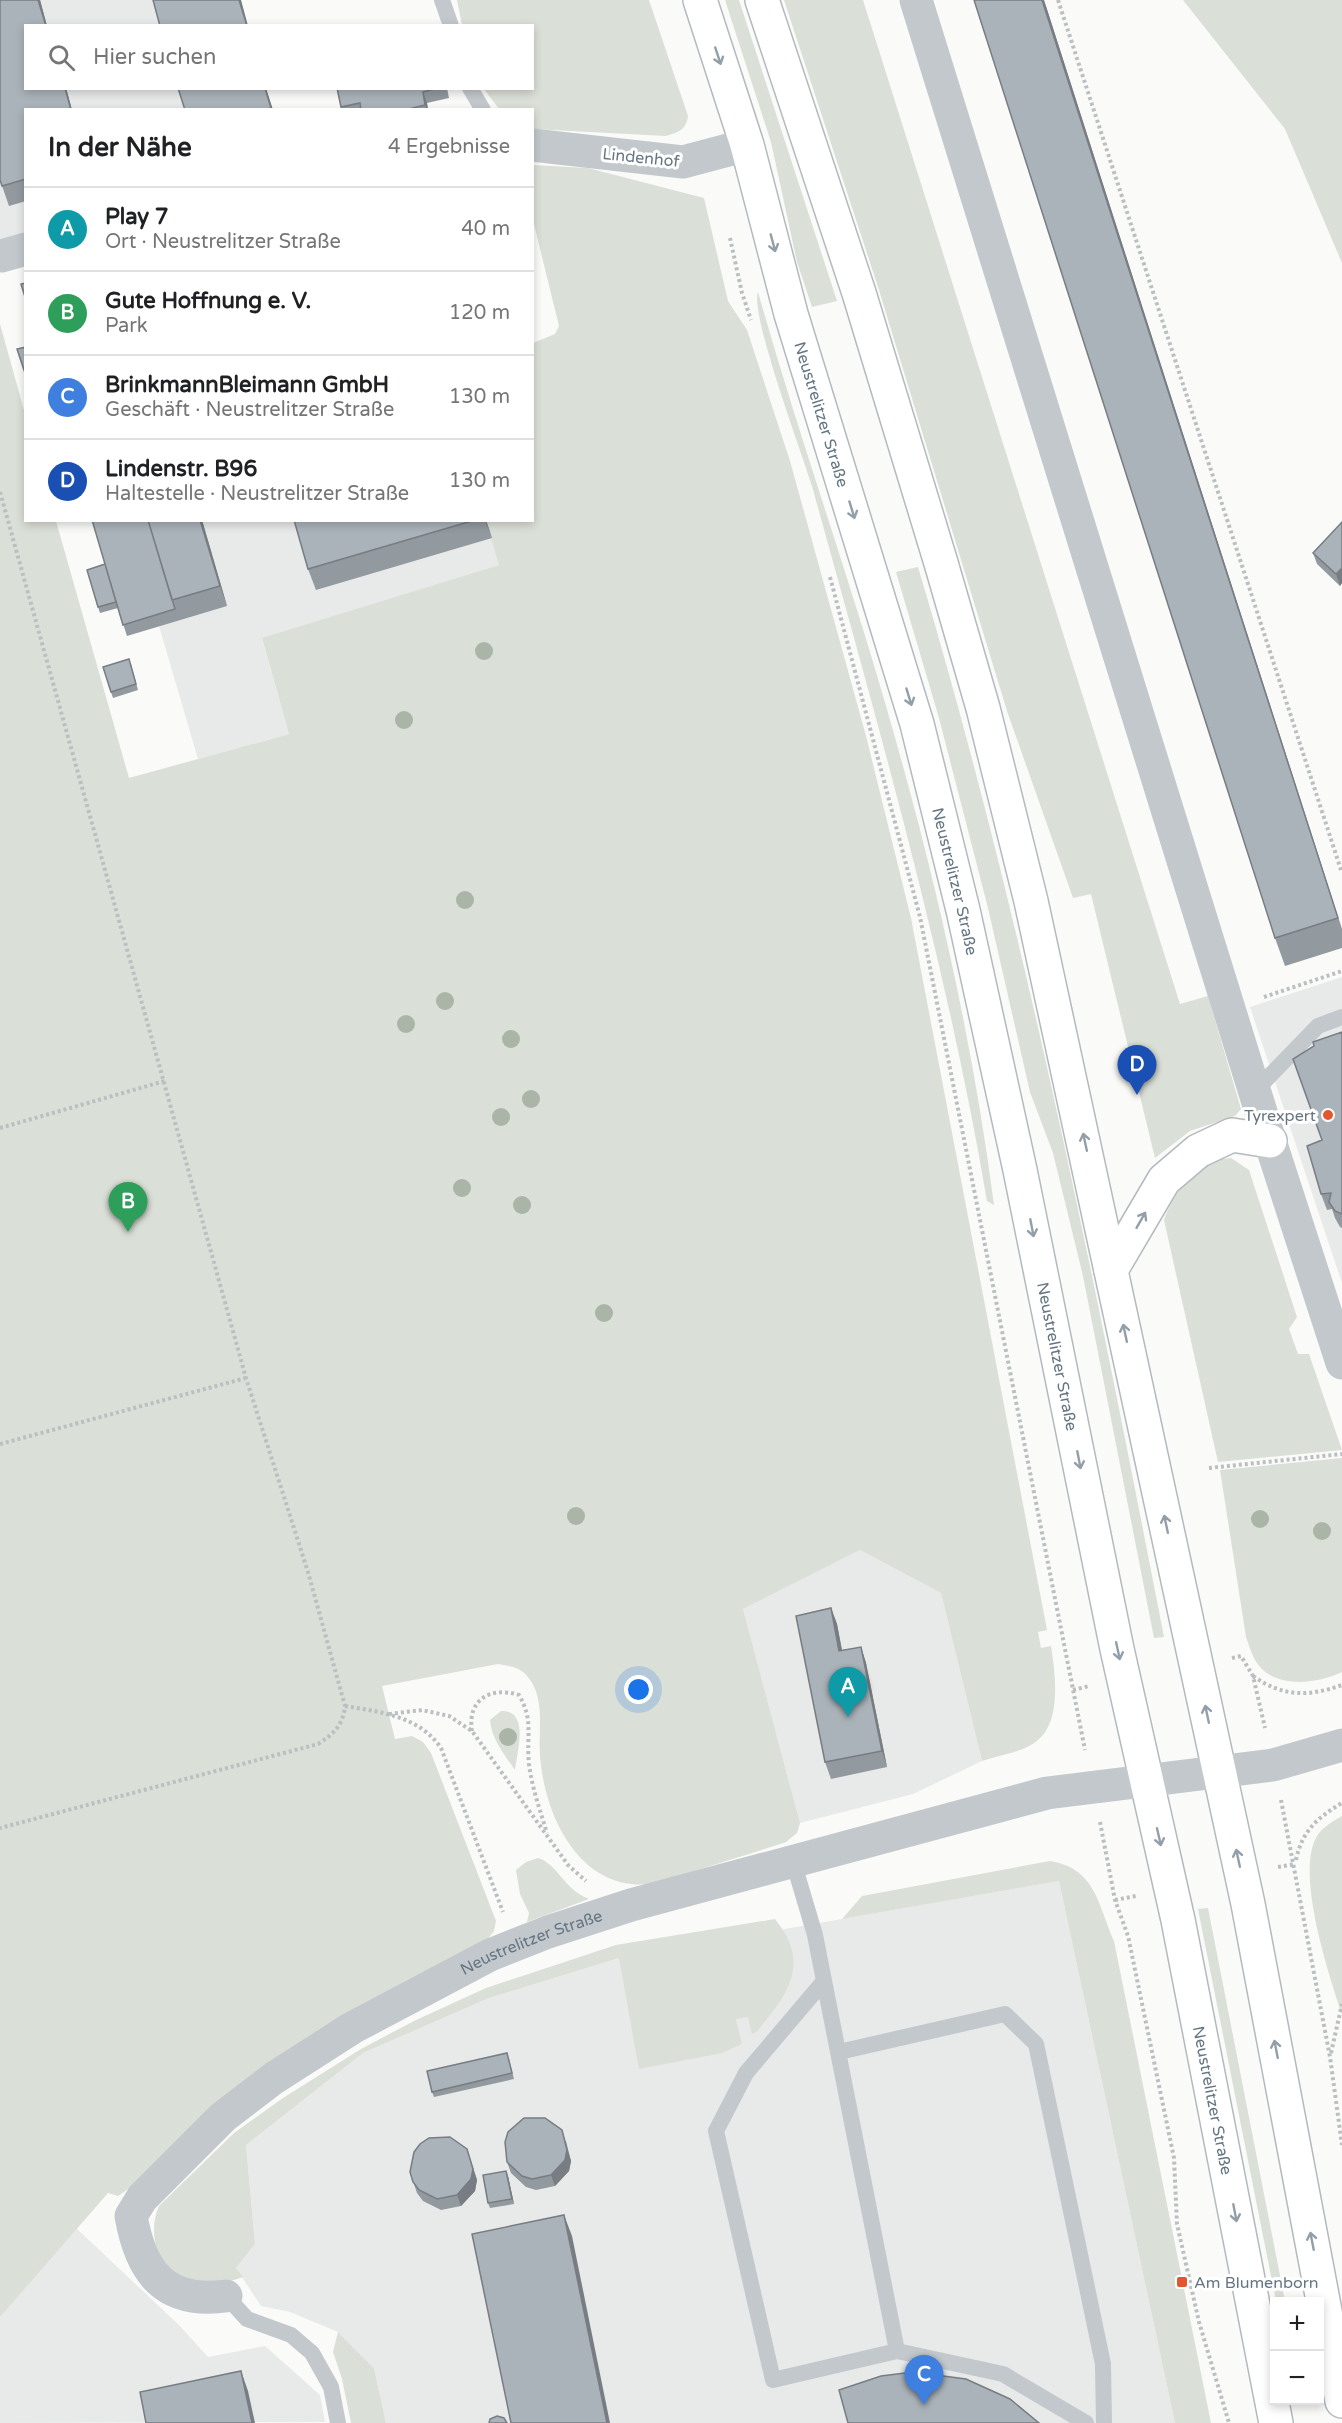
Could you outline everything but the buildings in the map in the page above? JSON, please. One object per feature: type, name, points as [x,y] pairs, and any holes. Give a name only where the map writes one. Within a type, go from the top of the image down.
[{"type":"main road","name":"Neustrelitzer Straße","points":[[700,0],[747,145],[791,314],[917,724],[963,910],[1180,1932],[1276,2423]]},
{"type":"main road","points":[[762,0],[859,293],[983,708],[1031,901],[1248,1904],[1342,2401]]},
{"type":"main road","points":[[1111,1270],[1164,1180],[1198,1151],[1232,1135],[1270,1141]]},
{"type":"street","points":[[915,0],[1270,1141],[1340,1349]]},
{"type":"street","name":"Lindenhof","points":[[534,146],[683,162],[747,145]]},
{"type":"street","name":"Neustrelitzer Straße","points":[[226,2296],[196,2297],[179,2293],[158,2281],[144,2264],[136,2243],[131,2216],[142,2198],[223,2117],[274,2078],[352,2028],[490,1955],[631,1905],[1047,1793],[1273,1765],[1342,1745]]},
{"type":"lane","points":[[442,0],[450,24]]},
{"type":"lane","points":[[471,90],[482,108]]},
{"type":"lane","points":[[1255,1090],[1318,1026],[1342,1017]]},
{"type":"lane","points":[[793,1861],[815,1935],[825,1981],[897,2351]]},
{"type":"lane","points":[[825,1981],[746,2073],[716,2131],[773,2380],[897,2351],[1003,2374],[1086,2423]]},
{"type":"lane","points":[[839,2052],[1005,2014],[1036,2044],[1103,2364],[1104,2423]]},
{"type":"lane","points":[[226,2296],[248,2319],[291,2335],[312,2353],[331,2387],[338,2423]]},
{"type":"path","points":[[1058,0],[1342,873]]},
{"type":"path","points":[[0,492],[246,1378],[308,1572],[345,1706],[343,1719],[333,1735],[318,1744],[0,1828]]},
{"type":"path","points":[[832,584],[920,917],[1073,1690]]},
{"type":"path","points":[[1229,1007],[1342,971]]},
{"type":"path","points":[[0,1128],[165,1081]]},
{"type":"path","points":[[0,1444],[246,1378]]},
{"type":"path","points":[[1209,1468],[1342,1454]]},
{"type":"path","points":[[1241,1656],[1253,1676],[1269,1687],[1287,1694],[1312,1693],[1342,1685]]},
{"type":"path","points":[[472,1731],[470,1716],[476,1705],[487,1695],[506,1690],[519,1695],[526,1707],[531,1729],[529,1761],[533,1788],[548,1837]]},
{"type":"path","points":[[345,1706],[389,1713],[421,1726],[441,1748],[517,1944]]},
{"type":"path","points":[[389,1713],[422,1710],[449,1716],[472,1731],[568,1865],[588,1883],[631,1905]]},
{"type":"path","points":[[1342,1803],[1323,1814],[1308,1828],[1299,1844],[1295,1864],[1330,2057],[1342,2145]]},
{"type":"path","points":[[1115,1900],[1128,1936],[1174,2158],[1178,2224],[1199,2322],[1229,2423]]},
{"type":"path","points":[[1330,2057],[1342,2004]]},
{"type":"shaded area","points":[[0,0],[241,0],[248,24],[24,24],[24,90],[266,90],[273,108],[24,108],[24,233],[0,241]]},
{"type":"shaded area","points":[[457,0],[649,0],[688,116],[686,124],[678,132],[666,136],[534,129],[534,108],[498,108],[485,90],[534,90],[534,24],[462,24]]},
{"type":"shaded area","points":[[725,0],[739,0],[837,301],[812,307],[797,262],[771,142]]},
{"type":"shaded area","points":[[784,0],[863,0],[1180,1004],[1208,996],[1241,1109],[1235,1116],[1190,1131],[1155,1158],[1091,894],[1073,898],[1007,711],[879,290]]},
{"type":"shaded area","points":[[1183,0],[1342,0],[1342,263],[1285,129]]},
{"type":"shaded area","points":[[534,165],[588,168],[704,198],[728,301],[747,330],[790,461],[866,736],[911,918],[1047,1630],[1038,1632],[1041,1648],[1051,1646],[1055,1696],[1051,1721],[1046,1731],[1033,1744],[982,1761],[941,1593],[860,1550],[743,1609],[800,1823],[797,1833],[786,1842],[668,1881],[651,1884],[626,1883],[604,1876],[586,1863],[570,1845],[558,1825],[543,1778],[537,1694],[533,1684],[524,1673],[514,1667],[498,1664],[382,1686],[395,1739],[412,1736],[423,1742],[431,1753],[496,1921],[494,1931],[487,1940],[118,2196],[108,2193],[0,2317],[0,324],[24,410],[24,522],[56,522],[129,778],[289,734],[262,638],[499,565],[486,522],[534,522],[534,343],[555,334],[559,326],[534,224]]},
{"type":"shaded area","points":[[758,292],[790,401],[860,618],[924,845],[952,964],[976,1084],[994,1205],[987,1201],[952,1020],[908,841],[812,486],[769,355],[758,306]]},
{"type":"shaded area","points":[[149,522],[498,522],[499,565],[262,639],[289,734],[198,759],[159,626]]},
{"type":"shaded area","points":[[918,567],[956,699],[1024,965],[1083,1233],[1164,1637],[1154,1638],[1083,1276],[1053,1153],[1030,1092],[988,908],[939,718],[896,572]]},
{"type":"shaded area","points":[[1342,977],[1342,1283],[1250,1007]]},
{"type":"shaded area","points":[[1231,1158],[1249,1170],[1297,1317],[1289,1329],[1298,1354],[1309,1354],[1342,1450],[1218,1462],[1164,1220],[1176,1195],[1196,1171],[1214,1160]]},
{"type":"shaded area","points":[[1342,1458],[1342,1672],[1311,1681],[1278,1679],[1260,1667],[1246,1637],[1220,1470]]},
{"type":"shaded area","points":[[860,1550],[941,1593],[982,1761],[913,1794],[800,1823],[743,1609]]},
{"type":"shaded area","points":[[501,1711],[516,1717],[519,1724],[515,1770],[499,1746],[491,1727],[490,1720]]},
{"type":"shaded area","points":[[1342,1816],[1342,2015],[1317,1927],[1312,1902],[1310,1857],[1320,1832]]},
{"type":"shaded area","points":[[538,1858],[551,1866],[580,1895],[589,1899],[527,1922],[529,1913],[520,1894],[516,1870],[526,1862]]},
{"type":"shaded area","points":[[1050,1861],[1077,1871],[1086,1880],[1099,1901],[1114,1941],[1211,2423],[1175,2423],[1059,1881],[842,1919],[862,1896]]},
{"type":"shaded area","points":[[1059,1881],[1175,2423],[386,2423],[374,2368],[338,2332],[290,2312],[261,2306],[236,2268],[255,2244],[246,2145],[363,2053],[489,1998],[619,1958]]},
{"type":"shaded area","points":[[1208,1908],[1284,2297],[1275,2297],[1198,1909]]},
{"type":"shaded area","points":[[775,1919],[786,1935],[792,1950],[794,1964],[791,1978],[778,2005],[756,2032],[752,2034],[748,2017],[736,2019],[742,2044],[722,2053],[639,2069],[619,1958],[489,1998],[363,2053],[246,2145],[255,2244],[236,2268],[243,2277],[213,2284],[197,2283],[173,2273],[160,2257],[154,2236],[159,2206],[234,2133],[283,2098],[361,2049],[414,2021],[486,1988],[616,1945]]},
{"type":"shaded area","points":[[76,2228],[179,2325],[208,2357],[265,2346],[320,2395],[325,2422],[0,2423],[0,2317]]},
{"type":"shaded area","points":[[338,2332],[374,2368],[386,2423],[351,2423],[342,2379],[333,2352]]},
{"type":"place","name":"Lindenstr. B96","points":[[1137,1095]]},
{"type":"place","name":"Tyrexpert","points":[[1328,1115]]},
{"type":"place","name":"Gute Hoffnung e. V.","points":[[128,1232]]},
{"type":"place","name":"Play 7","points":[[848,1717]]},
{"type":"place","name":"Am Blumenborn","points":[[1182,2282]]},
{"type":"place","name":"BrinkmannBleimann GmbH","points":[[924,2405]]}]
